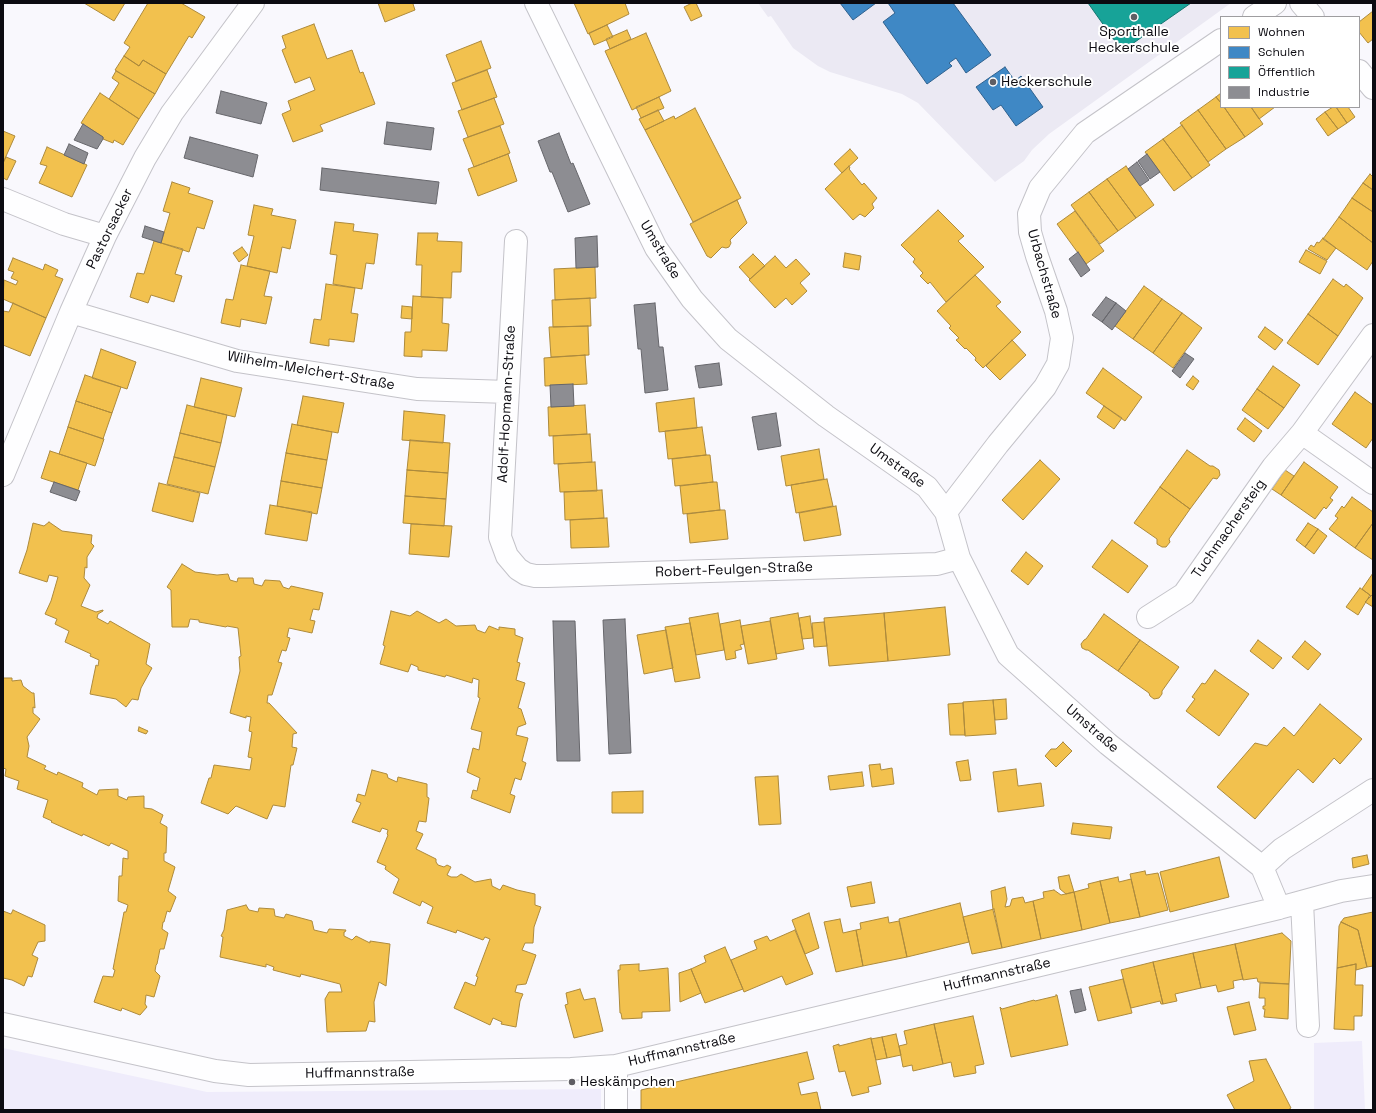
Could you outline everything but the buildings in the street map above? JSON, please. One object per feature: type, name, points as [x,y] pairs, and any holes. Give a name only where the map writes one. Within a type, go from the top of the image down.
[{"type":"street","name":"Umstraße","points":[[536,3],[656,248],[692,299],[728,340],[826,416],[927,487],[946,512],[959,558],[1008,655],[1108,744],[1262,867],[1279,908]]},
{"type":"street","points":[[1256,16],[1275,3]]},
{"type":"street","points":[[1301,3],[1312,16]]},
{"type":"street","name":"Pastorsacker","points":[[3,475],[71,312],[105,236],[145,158],[172,113],[245,6]]},
{"type":"street","name":"Urbachstraße","points":[[946,512],[998,444],[1045,387],[1058,364],[1062,338],[1056,311],[1030,232],[1029,214],[1040,188],[1085,133],[1220,41]]},
{"type":"street","points":[[1360,72],[1373,88]]},
{"type":"street","points":[[3,198],[64,224],[105,236]]},
{"type":"street","name":"Adolf-Hopmann-Straße","points":[[512,563],[502,546],[500,538],[516,241]]},
{"type":"street","name":"Wilhelm-Melchert-Straße","points":[[71,312],[237,361],[417,389],[508,392]]},
{"type":"street","name":"Tuchmachersteig","points":[[1148,616],[1184,594],[1273,467],[1302,433],[1373,335]]},
{"type":"street","points":[[1302,433],[1373,483]]},
{"type":"street","name":"Robert-Feulgen-Straße","points":[[512,563],[526,574],[547,576],[938,564],[959,558]]},
{"type":"street","points":[[1262,867],[1282,849],[1373,790]]},
{"type":"street","name":"Huffmannstraße","points":[[3,1024],[215,1071],[249,1075],[556,1069],[616,1066],[1279,908],[1341,891],[1373,886]]},
{"type":"street","points":[[1302,902],[1308,1026]]},
{"type":"street","points":[[616,1066],[616,1110]]},
{"type":"shaded area","name":"Heckerschule","points":[[758,3],[1231,3],[1049,134],[1032,150],[1024,161],[995,182],[918,103],[902,94],[830,72],[818,66],[793,48],[771,16],[768,17]]},
{"type":"shaded area","points":[[1362,1041],[1365,1110],[1314,1110],[1314,1043]]},
{"type":"shaded area","points":[[3,1048],[207,1092],[601,1089],[601,1110],[3,1110]]},
{"type":"place","name":"Sporthalle Heckerschule","points":[[1134,17]]},
{"type":"place","name":"Heckerschule","points":[[993,82]]},
{"type":"place","name":"Heskämpchen","points":[[572,1082]]}]
